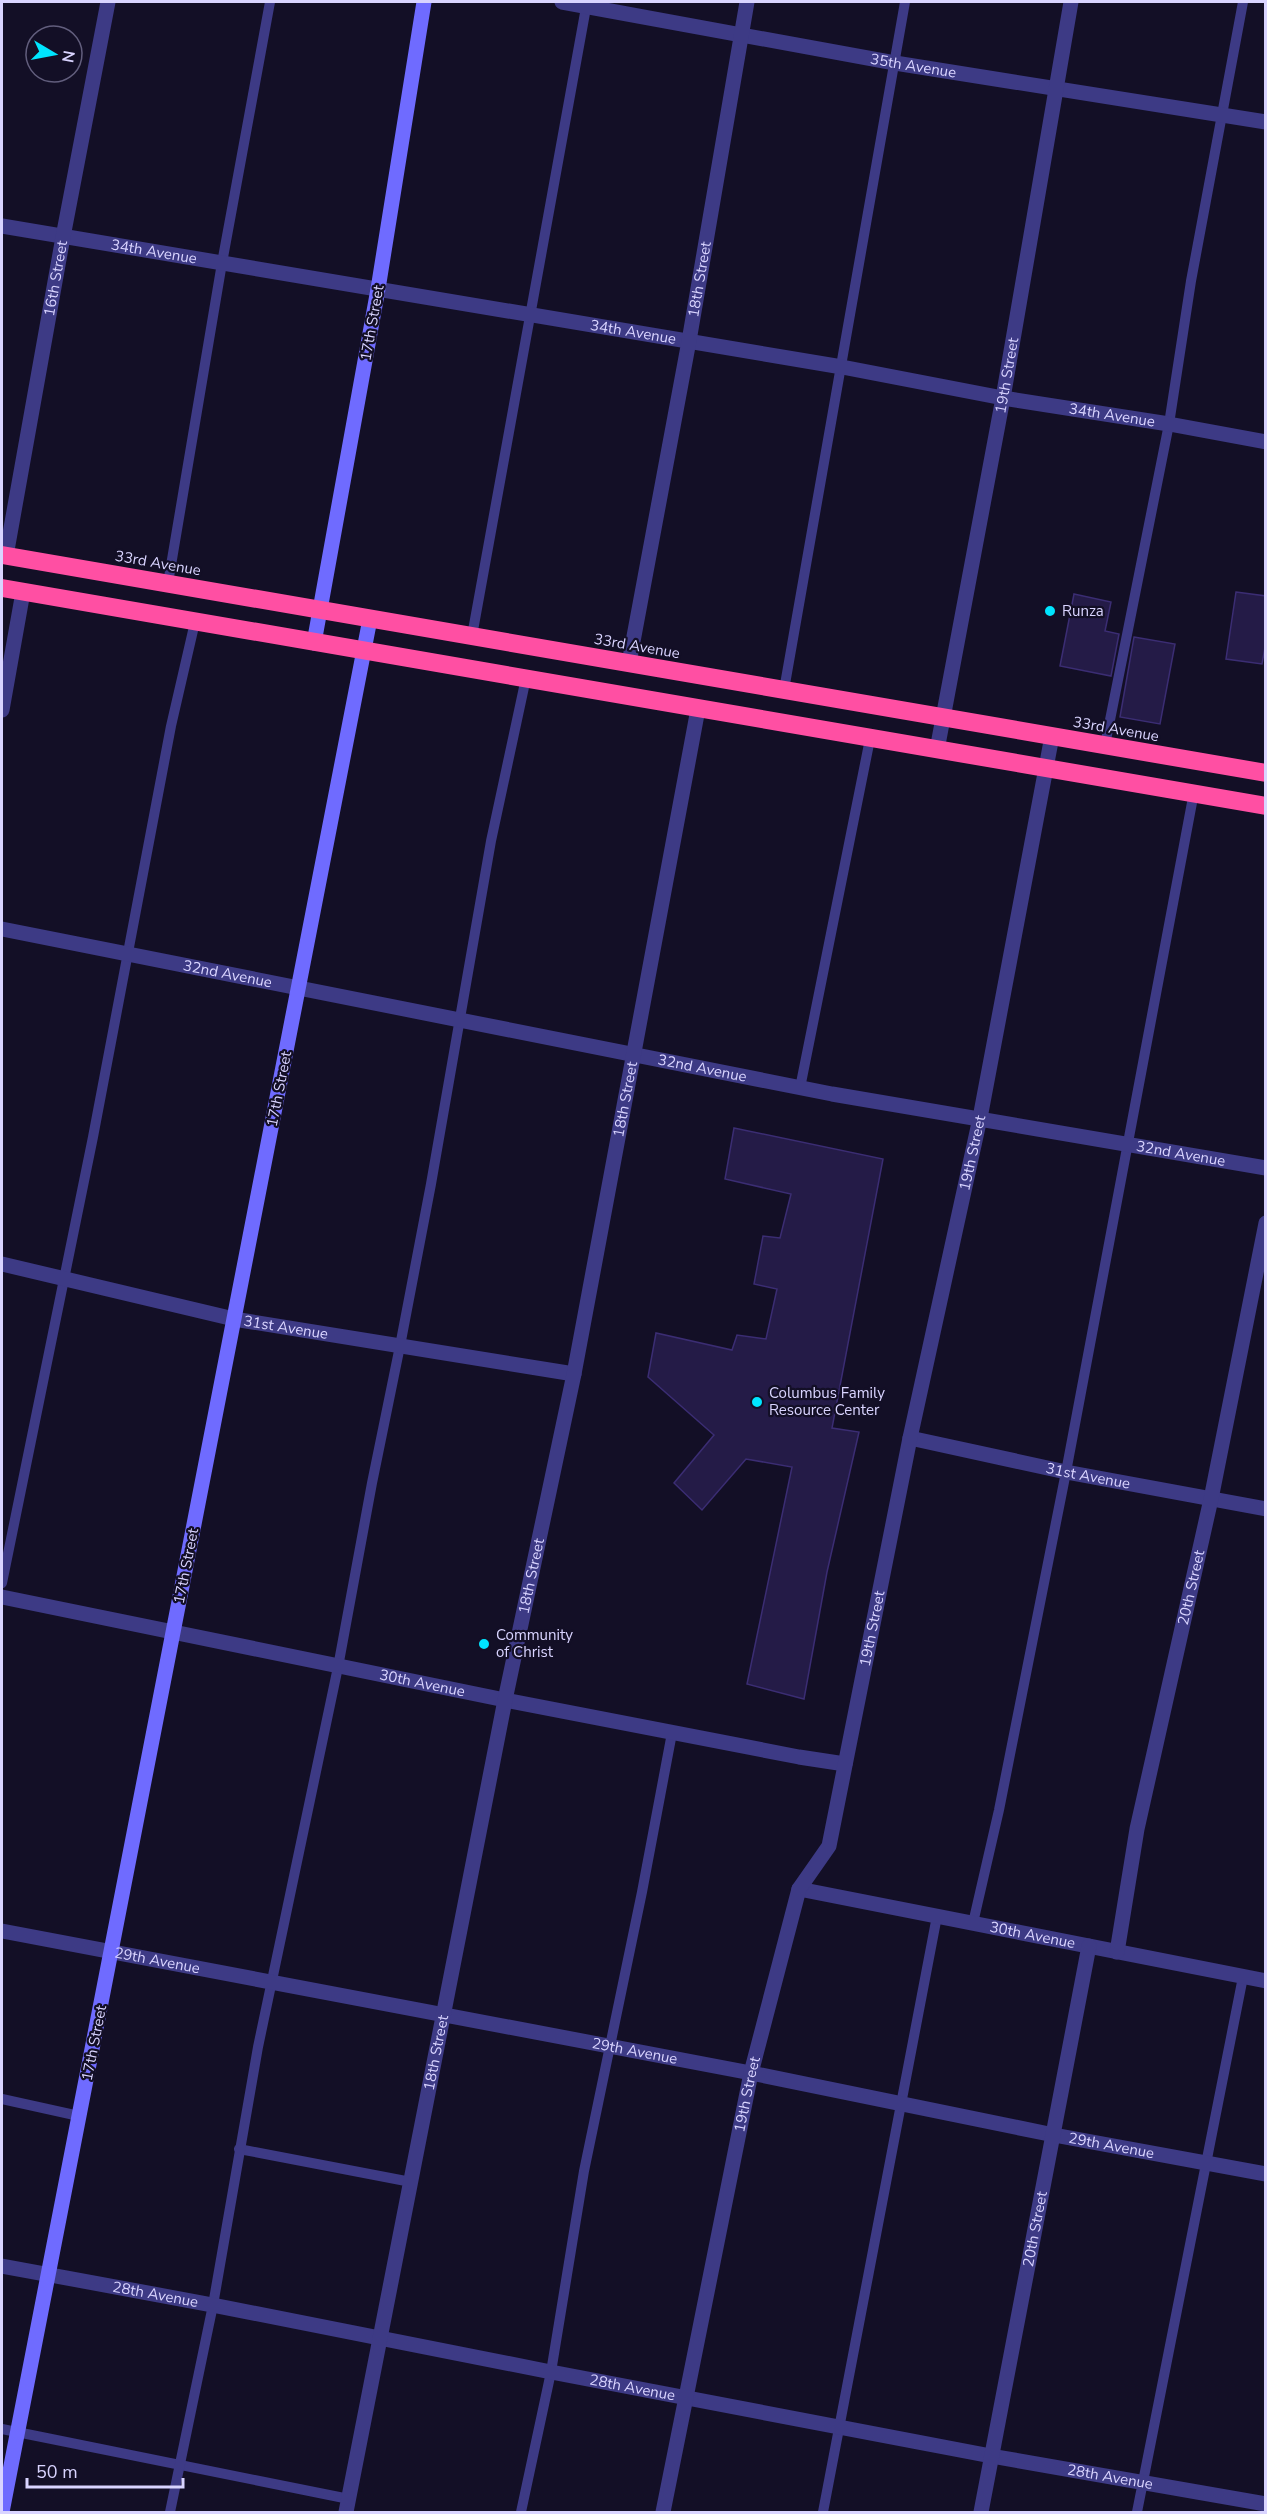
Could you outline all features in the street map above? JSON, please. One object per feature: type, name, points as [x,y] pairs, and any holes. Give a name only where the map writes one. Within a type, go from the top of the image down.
[{"type":"highway","name":"33rd Avenue","points":[[4,555],[1052,736],[1265,770]]},
{"type":"highway","points":[[2,588],[1266,806]]},
{"type":"main road","name":"17th Street","points":[[314,643],[318,610],[378,289],[424,2]]},
{"type":"main road","name":"17th Street","points":[[2,2512],[370,619]]},
{"type":"street","name":"16th Street","points":[[4,555],[108,2]]},
{"type":"street","name":"35th Avenue","points":[[562,2],[587,4],[895,63],[1266,122]]},
{"type":"street","name":"18th Street","points":[[629,663],[689,341],[747,2]]},
{"type":"street","name":"19th Street","points":[[938,750],[1003,398],[1071,2]]},
{"type":"street","name":"34th Avenue","points":[[2,226],[842,367],[1003,398],[1266,442]]},
{"type":"street","points":[[2,710],[23,592]]},
{"type":"street","name":"18th Street","points":[[348,2506],[505,1700],[574,1374],[698,709]]},
{"type":"street","name":"19th Street","points":[[663,2512],[751,2073],[800,1889],[829,1846],[910,1438],[980,1118],[1052,736]]},
{"type":"street","name":"32nd Avenue","points":[[2,929],[800,1088],[1266,1168]]},
{"type":"street","name":"20th Street","points":[[1117,1952],[1137,1829],[1211,1499],[1266,1223]]},
{"type":"street","name":"31st Avenue","points":[[2,1264],[234,1319],[574,1374]]},
{"type":"street","name":"31st Avenue","points":[[910,1438],[1066,1472],[1266,1509]]},
{"type":"street","name":"30th Avenue","points":[[2,1597],[505,1700],[845,1764]]},
{"type":"street","name":"30th Avenue","points":[[800,1889],[1243,1977],[1265,1979]]},
{"type":"street","name":"29th Avenue","points":[[2,1931],[751,2073],[901,2105],[1266,2174]]},
{"type":"street","name":"20th Street","points":[[981,2512],[1089,1947]]},
{"type":"street","name":"28th Avenue","points":[[2,2266],[991,2456],[1266,2504]]},
{"type":"lane","points":[[168,583],[222,263],[270,2]]},
{"type":"lane","points":[[784,690],[905,2]]},
{"type":"lane","points":[[1105,745],[1168,424],[1191,281],[1224,114],[1243,2]]},
{"type":"lane","points":[[472,636],[587,4]]},
{"type":"lane","points":[[2,1583],[93,1137],[171,726],[195,622]]},
{"type":"lane","points":[[170,2512],[213,2305],[239,2150],[338,1666],[400,1346],[491,841],[525,678]]},
{"type":"lane","points":[[800,1088],[870,739]]},
{"type":"lane","points":[[974,1923],[999,1810],[1066,1472],[1194,792]]},
{"type":"lane","points":[[521,2512],[551,2372],[584,2171],[672,1733]]},
{"type":"lane","points":[[823,2512],[937,1916]]},
{"type":"lane","points":[[1137,2512],[1243,1977]]},
{"type":"lane","points":[[2,2099],[79,2116]]},
{"type":"lane","points":[[239,2150],[411,2182]]},
{"type":"lane","points":[[2,2429],[180,2465],[348,2506]]},
{"type":"building","points":[[1236,592],[1266,596],[1266,642],[1262,664],[1226,659]]},
{"type":"building","points":[[1074,594],[1111,602],[1105,631],[1119,634],[1111,676],[1060,666]]},
{"type":"building","points":[[1134,637],[1175,644],[1160,724],[1120,717]]},
{"type":"building","name":"Columbus Family Resource Center","points":[[734,1128],[883,1159],[832,1428],[859,1432],[827,1572],[804,1699],[747,1684],[792,1467],[746,1459],[702,1510],[674,1483],[714,1435],[648,1377],[656,1333],[732,1350],[737,1335],[766,1339],[777,1289],[754,1284],[763,1236],[780,1238],[791,1194],[725,1179]]},
{"type":"place","name":"Runza","points":[[1050,611]]},
{"type":"place","name":"Columbus Family Resource Center","points":[[757,1402]]},
{"type":"place","name":"Community of Christ","points":[[484,1644]]}]
